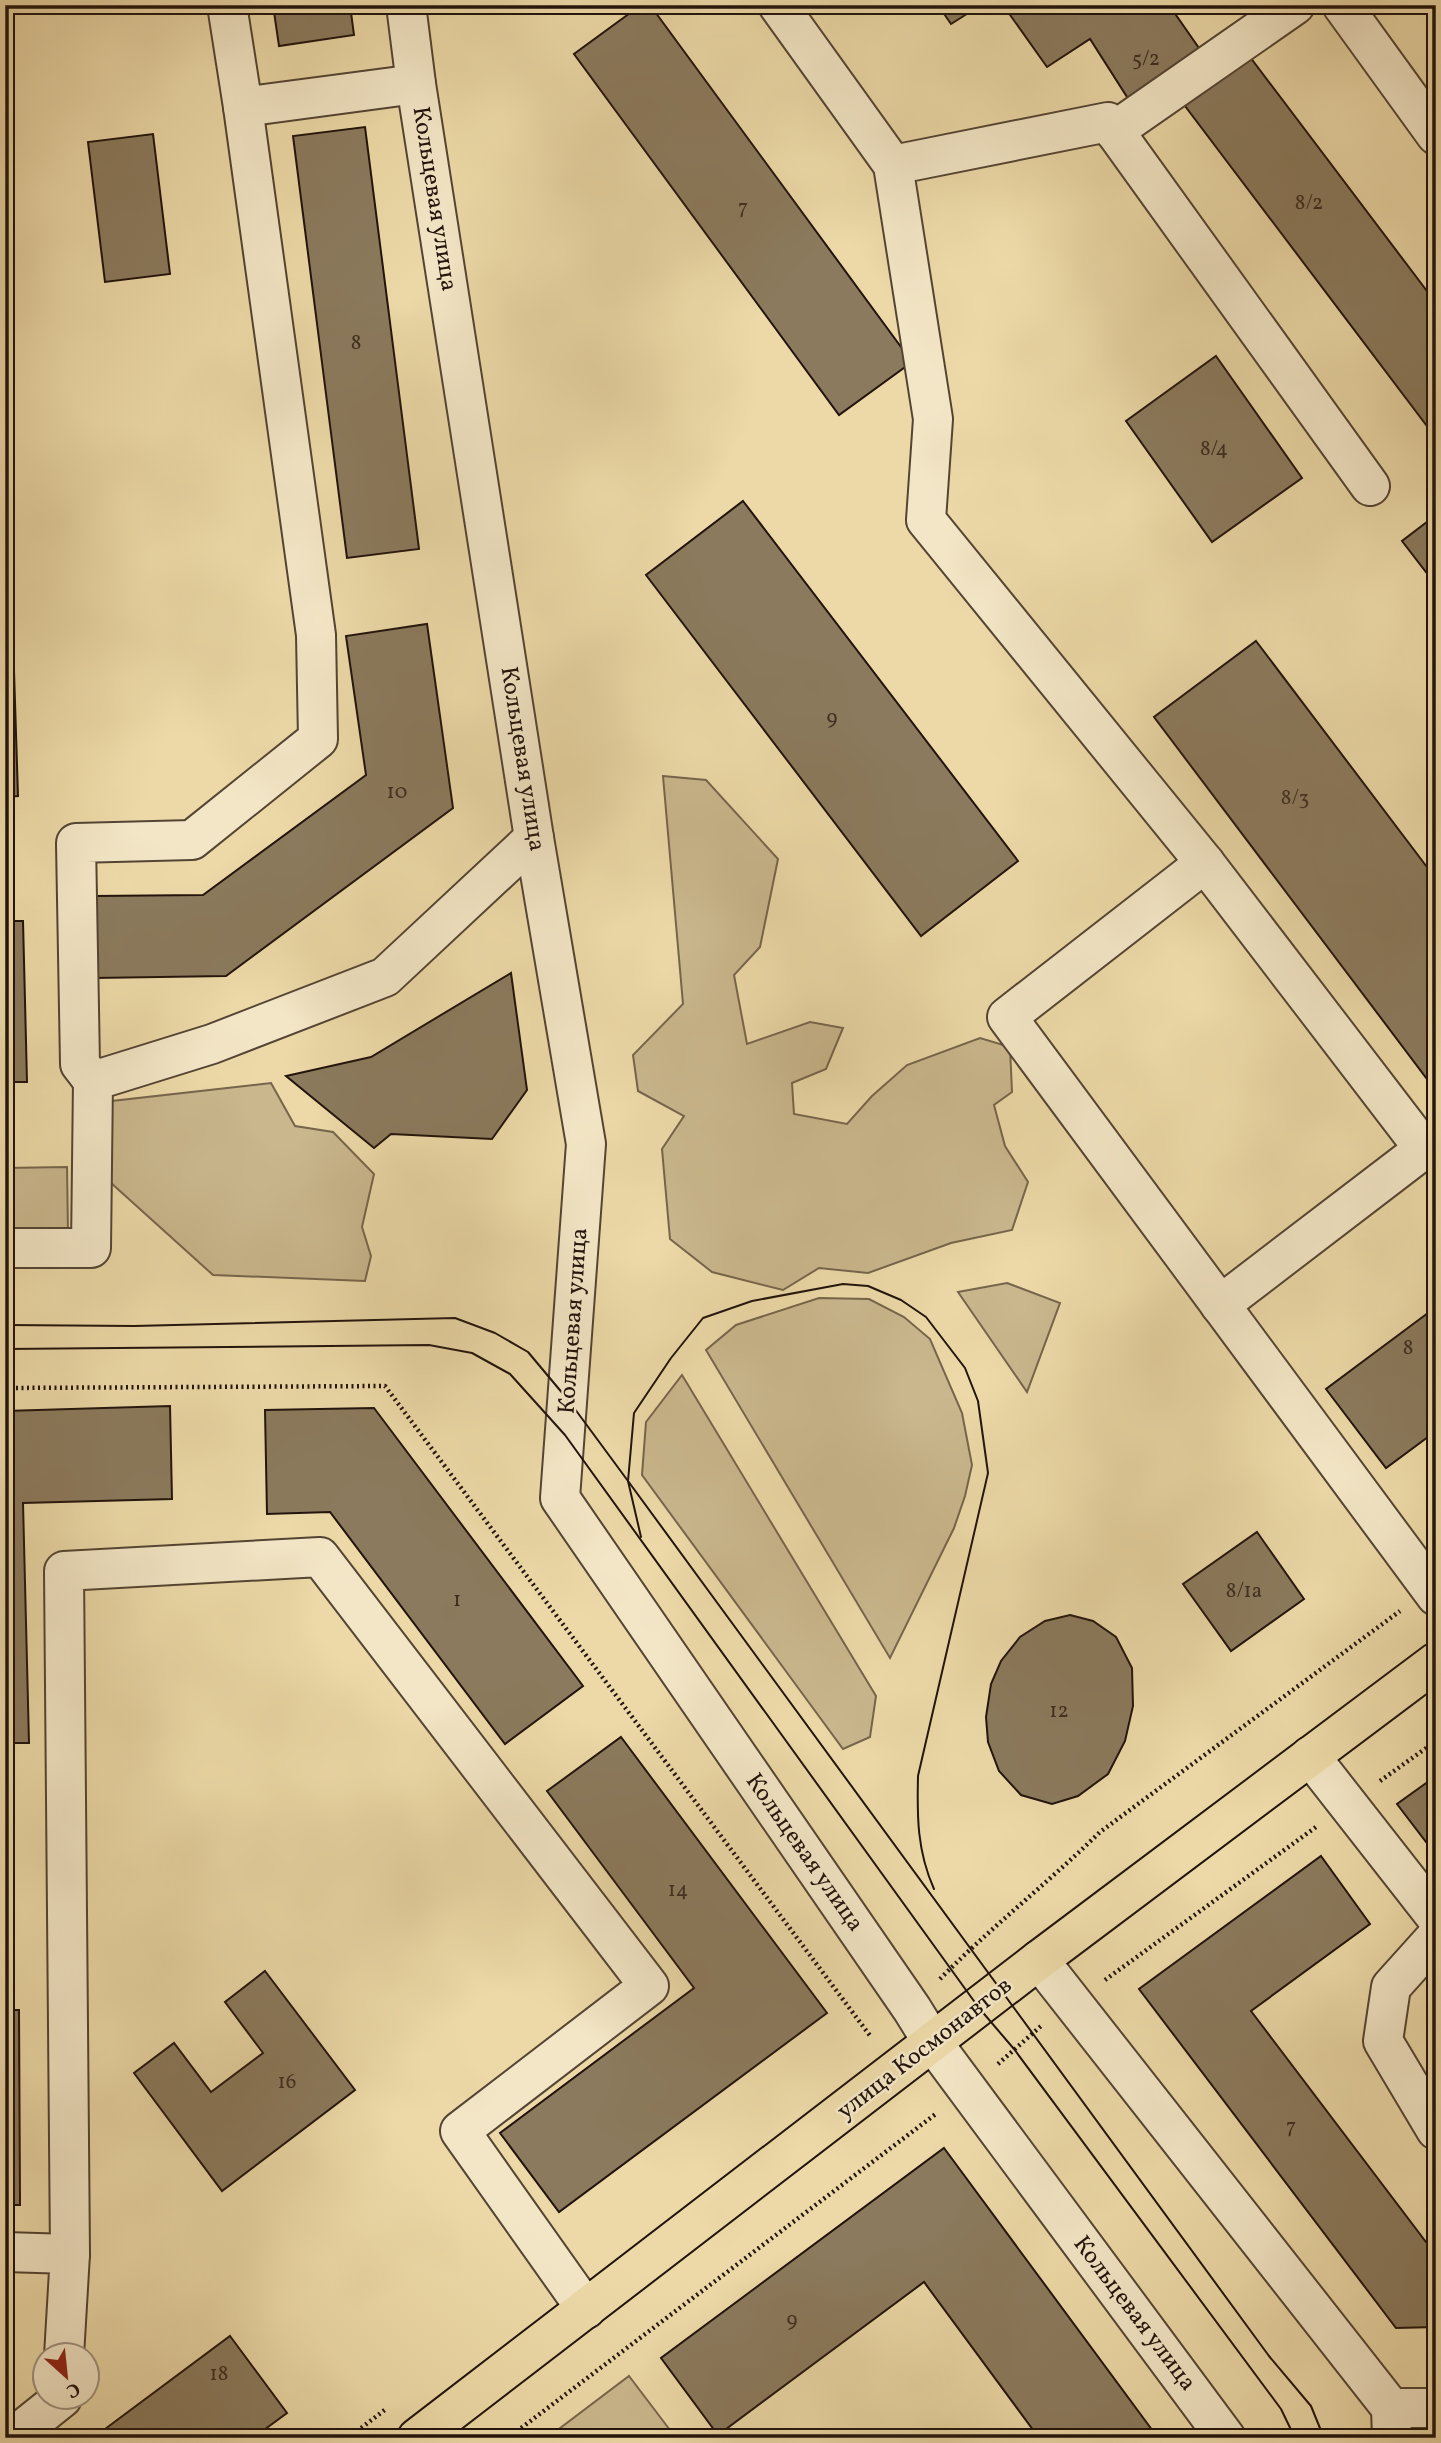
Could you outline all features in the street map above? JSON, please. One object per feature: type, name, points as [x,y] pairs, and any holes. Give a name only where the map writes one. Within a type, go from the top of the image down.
[{"type":"main road","name":"улица Космонавтов","points":[[417,2438],[1039,1959],[1436,1662]]},
{"type":"street","points":[[5,1248],[91,1248],[93,1081],[80,1064],[76,844],[191,839],[318,739],[316,635],[227,5]]},
{"type":"street","name":"Кольцевая улица","points":[[406,5],[416,84],[534,838],[586,1144],[560,1498],[933,2043],[1226,2438]]},
{"type":"street","points":[[778,5],[893,165],[933,419],[926,520],[1205,863],[1424,1149],[1220,1305]]},
{"type":"street","points":[[1114,131],[1295,5]]},
{"type":"street","points":[[1342,5],[1436,135]]},
{"type":"street","points":[[243,107],[416,84]]},
{"type":"street","points":[[893,165],[1108,122],[1370,486]]},
{"type":"street","points":[[93,1081],[212,1044],[385,977],[534,838]]},
{"type":"street","points":[[1205,863],[1007,1017],[1436,1596]]},
{"type":"street","points":[[65,2342],[70,2254],[64,1571],[320,1557],[649,1986],[460,2131],[586,2309]]},
{"type":"street","points":[[1310,1756],[1436,1917]]},
{"type":"street","points":[[1436,1937],[1391,1987],[1383,2041],[1436,2130]]},
{"type":"street","points":[[1039,1959],[1392,2423],[1436,2408]]},
{"type":"street","points":[[5,2252],[70,2254]]},
{"type":"street","points":[[12,2438],[44,2412]]},
{"type":"path","points":[[5,1388],[386,1386],[876,2043]]},
{"type":"shaded area","points":[[663,776],[706,780],[778,859],[760,947],[734,975],[747,1044],[810,1022],[843,1028],[826,1069],[792,1083],[794,1114],[847,1124],[872,1096],[907,1065],[980,1038],[1010,1047],[1012,1092],[994,1105],[1005,1146],[1028,1182],[1012,1230],[951,1243],[868,1273],[819,1268],[783,1290],[712,1272],[670,1239],[662,1149],[684,1116],[638,1091],[633,1055],[683,1004]]},
{"type":"shaded area","points":[[271,1083],[295,1126],[333,1132],[374,1174],[362,1227],[371,1256],[365,1281],[213,1275],[110,1182],[112,1101]]},
{"type":"shaded area","points":[[67,1167],[68,1233],[5,1233],[5,1168]]},
{"type":"shaded area","points":[[1007,1283],[1060,1303],[1027,1392],[958,1292]]},
{"type":"shaded area","points":[[819,1298],[869,1299],[904,1317],[930,1339],[962,1413],[972,1465],[965,1496],[954,1528],[890,1658],[706,1350],[736,1325]]},
{"type":"shaded area","points":[[682,1375],[876,1696],[870,1737],[843,1749],[642,1475],[646,1422]]},
{"type":"shaded area","points":[[629,2376],[673,2434],[668,2438],[547,2438]]},
{"type":"building","points":[[273,5],[350,5],[354,35],[279,46]]},
{"type":"building","points":[[641,5],[650,5],[912,362],[839,415],[574,54]]},
{"type":"building","points":[[938,5],[981,5],[951,24]]},
{"type":"building","points":[[1003,5],[1169,5],[1201,51],[1129,100],[1090,39],[1047,67]]},
{"type":"building","points":[[1247,53],[1436,303],[1436,438],[1182,102]]},
{"type":"building","points":[[365,127],[419,549],[347,558],[293,136]]},
{"type":"building","points":[[153,134],[170,274],[105,282],[88,142]]},
{"type":"building","points":[[1216,356],[1302,478],[1212,542],[1126,421]]},
{"type":"building","points":[[5,388],[18,796],[5,797]]},
{"type":"building","points":[[743,501],[1018,861],[921,936],[646,575]]},
{"type":"building","points":[[1436,515],[1436,585],[1402,541]]},
{"type":"building","points":[[427,624],[453,808],[226,976],[94,978],[94,896],[203,895],[366,775],[346,636]]},
{"type":"building","points":[[1256,641],[1436,879],[1436,1091],[1154,717]]},
{"type":"building","points":[[5,921],[23,921],[27,1082],[5,1082]]},
{"type":"building","points":[[511,973],[527,1090],[492,1139],[391,1134],[374,1148],[286,1076],[371,1057]]},
{"type":"building","points":[[1436,1307],[1436,1431],[1386,1468],[1326,1389]]},
{"type":"building","points":[[170,1406],[172,1499],[23,1503],[29,1743],[5,1743],[5,1411]]},
{"type":"building","points":[[374,1408],[583,1686],[505,1744],[330,1512],[267,1514],[265,1410]]},
{"type":"building","points":[[1257,1532],[1304,1599],[1231,1651],[1183,1584]]},
{"type":"building","points":[[1070,1615],[1093,1621],[1116,1637],[1132,1668],[1133,1706],[1125,1741],[1108,1774],[1078,1796],[1052,1804],[1021,1795],[999,1771],[988,1742],[986,1717],[991,1684],[1001,1661],[1020,1637],[1045,1621]]},
{"type":"building","points":[[621,1737],[827,2013],[559,2212],[500,2133],[694,1988],[547,1791]]},
{"type":"building","points":[[1436,1776],[1436,1855],[1397,1804]]},
{"type":"building","points":[[1321,1856],[1370,1924],[1251,2011],[1426,2242],[1436,2242],[1436,2327],[1396,2328],[1139,1989]]},
{"type":"building","points":[[265,1971],[355,2090],[222,2191],[134,2073],[174,2043],[211,2092],[263,2053],[225,2002]]},
{"type":"building","points":[[5,2010],[19,2010],[20,2205],[5,2205]]},
{"type":"building","points":[[944,2148],[1158,2438],[1039,2438],[924,2282],[718,2435],[661,2358]]},
{"type":"building","points":[[230,2336],[287,2413],[253,2438],[93,2438]]},
{"type":"tram line","points":[[641,1537],[628,1481],[634,1413],[671,1358],[703,1318],[752,1301],[843,1284],[868,1286],[901,1300],[926,1317],[965,1368],[978,1401],[988,1473],[918,1776],[921,1847],[934,1889]]},
{"type":"tram line","points":[[5,1325],[134,1326],[455,1318],[495,1333],[528,1352],[569,1401],[1269,2356],[1311,2406],[1324,2438]]},
{"type":"tram line","points":[[5,1349],[429,1345],[472,1353],[510,1374],[565,1435],[979,2008],[1014,2049],[1281,2409],[1295,2438]]}]
